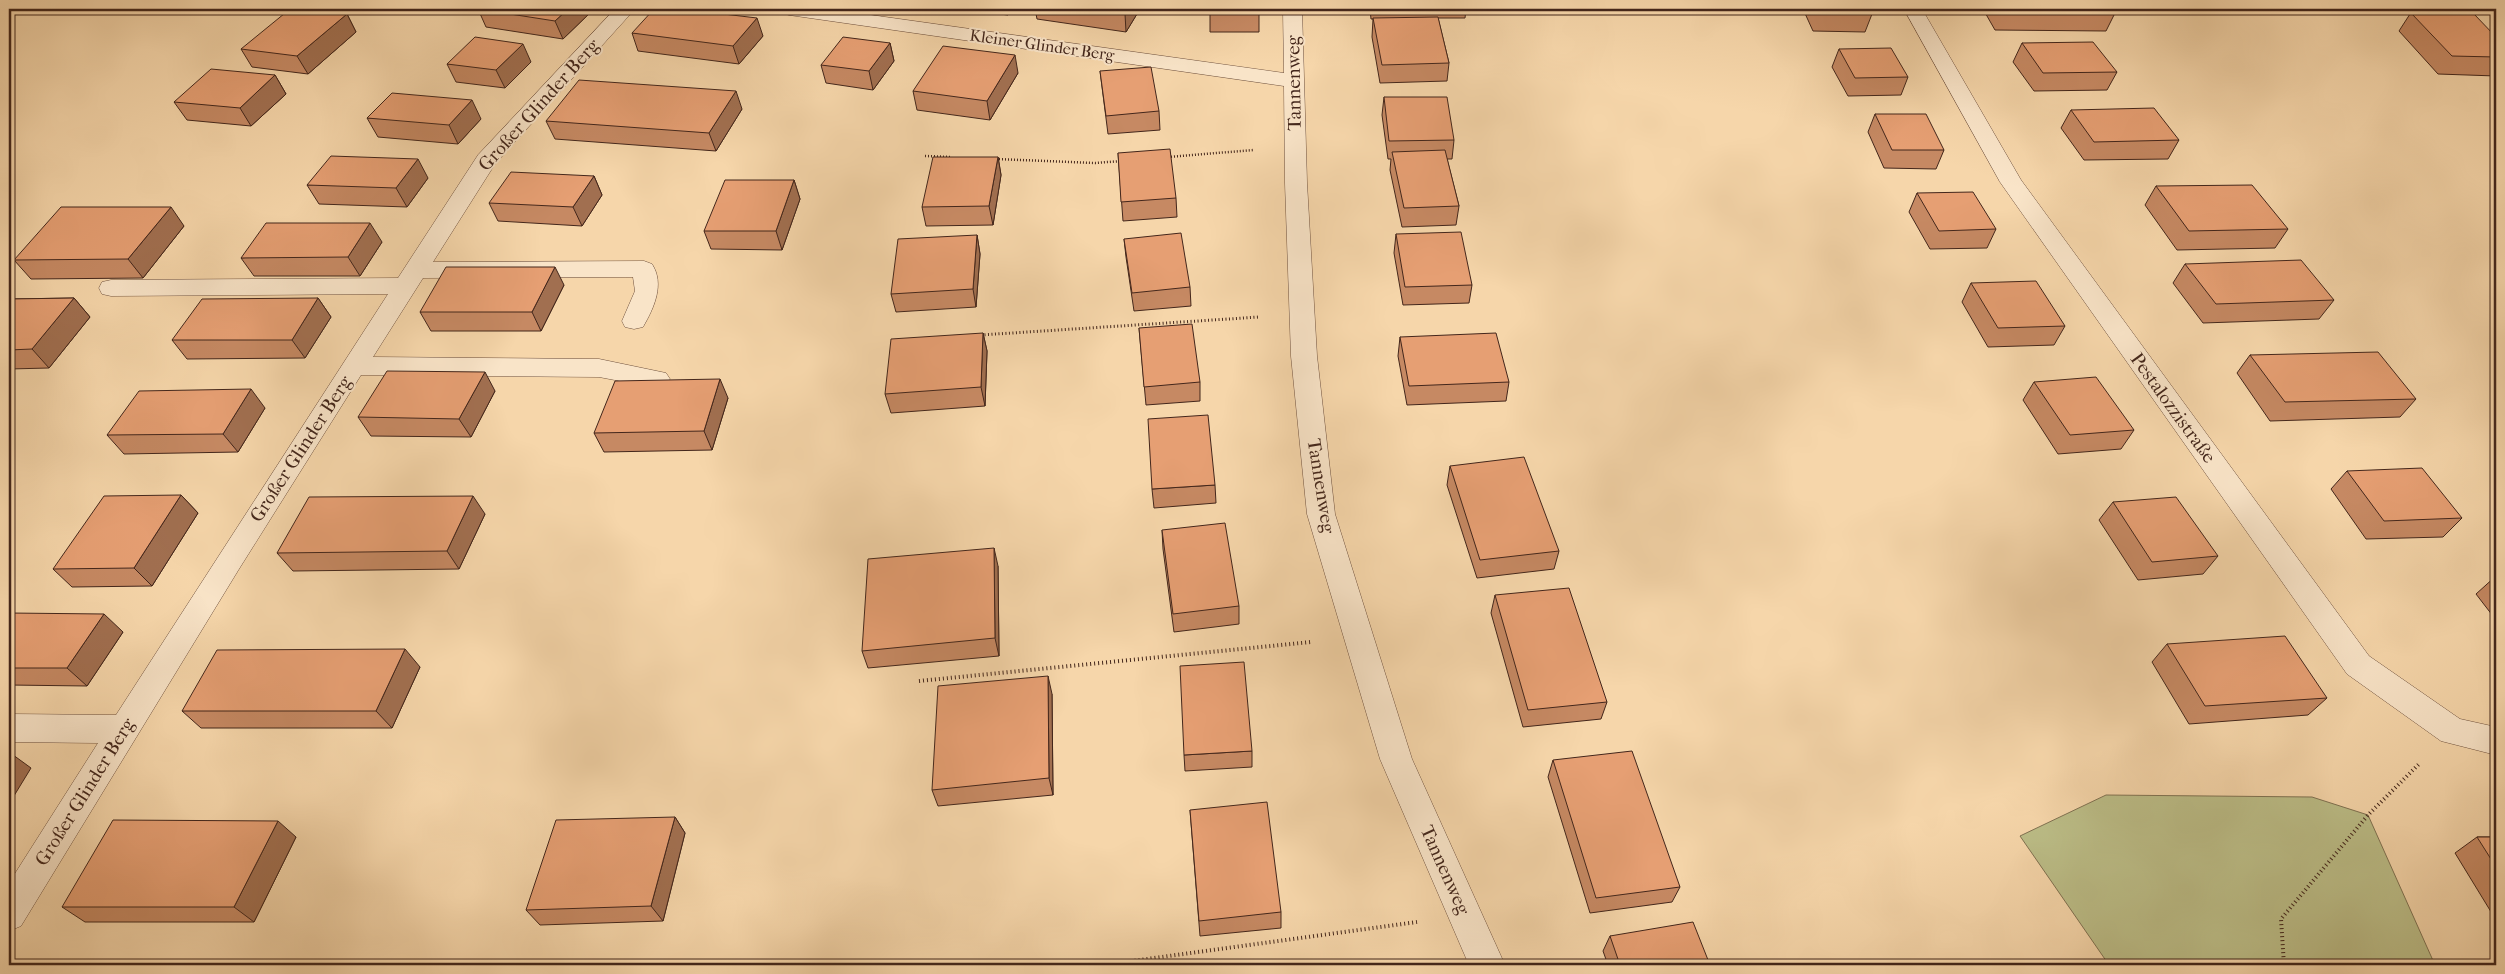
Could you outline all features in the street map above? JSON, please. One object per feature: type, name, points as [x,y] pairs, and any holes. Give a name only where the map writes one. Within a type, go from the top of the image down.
[{"type":"street","name":"Großer Glinder Berg","points":[[9,914],[124,729],[486,160],[625,9]]},
{"type":"street","name":"Kleiner Glinder Berg","points":[[789,9],[1294,80]]},
{"type":"street","name":"Tannenweg","points":[[1293,9],[1304,356],[1322,514],[1396,759],[1487,965]]},
{"type":"street","name":"Pestalozzistraße","points":[[1913,9],[2011,182],[2358,665],[2452,731],[2496,740]]},
{"type":"street","points":[[111,288],[644,269],[646,291],[634,321]]},
{"type":"street","points":[[354,366],[599,368],[657,380]]},
{"type":"street","points":[[9,728],[124,729]]},
{"type":"path","points":[[1162,158],[1296,147]]},
{"type":"path","points":[[925,156],[955,158]]},
{"type":"path","points":[[995,159],[1095,163],[1123,161]]},
{"type":"path","points":[[975,336],[1302,314]]},
{"type":"path","points":[[919,681],[1359,637]]},
{"type":"path","points":[[2284,965],[2281,919],[2368,815],[2452,731]]},
{"type":"path","points":[[1103,965],[1465,915]]},
{"type":"green space","points":[[2106,795],[2312,797],[2368,815],[2435,965],[2109,965],[2020,836]]},
{"type":"building","points":[[290,9],[347,14],[297,56],[241,49]]},
{"type":"building","points":[[478,9],[568,9],[555,21]]},
{"type":"building","points":[[654,9],[682,9],[757,18],[733,46],[632,33]]},
{"type":"building","points":[[1089,9],[1128,9],[1125,14]]},
{"type":"building","points":[[1210,9],[1259,9],[1259,14],[1210,14]]},
{"type":"building","points":[[1817,9],[1869,9],[1872,14],[1819,13]]},
{"type":"building","points":[[2001,9],[2112,9],[2115,13],[2003,12]]},
{"type":"building","points":[[2411,13],[2474,14],[2496,37],[2496,57],[2452,56]]},
{"type":"building","points":[[1438,17],[1449,63],[1382,65],[1373,18]]},
{"type":"building","points":[[475,37],[523,44],[496,70],[447,64]]},
{"type":"building","points":[[843,37],[890,43],[869,71],[821,65]]},
{"type":"building","points":[[2093,42],[2117,72],[2043,73],[2022,43]]},
{"type":"building","points":[[943,46],[1015,55],[987,101],[913,91]]},
{"type":"building","points":[[1891,48],[1908,77],[1855,78],[1839,49]]},
{"type":"building","points":[[1151,67],[1159,111],[1106,116],[1100,71]]},
{"type":"building","points":[[211,69],[275,75],[240,108],[174,102]]},
{"type":"building","points":[[579,80],[736,91],[709,133],[546,121]]},
{"type":"building","points":[[392,93],[472,100],[449,125],[367,118]]},
{"type":"building","points":[[1384,97],[1447,97],[1454,140],[1389,141]]},
{"type":"building","points":[[2154,108],[2179,140],[2094,142],[2071,110]]},
{"type":"building","points":[[1875,114],[1926,114],[1944,150],[1892,150]]},
{"type":"building","points":[[1170,149],[1176,198],[1121,202],[1118,153]]},
{"type":"building","points":[[1445,150],[1459,206],[1404,208],[1392,152]]},
{"type":"building","points":[[331,156],[418,159],[396,188],[307,185]]},
{"type":"building","points":[[933,157],[998,157],[989,206],[922,207]]},
{"type":"building","points":[[511,172],[594,176],[573,207],[489,203]]},
{"type":"building","points":[[725,180],[794,180],[776,231],[704,231]]},
{"type":"building","points":[[2252,185],[2288,229],[2189,231],[2156,186]]},
{"type":"building","points":[[1973,192],[1996,229],[1939,231],[1917,193]]},
{"type":"building","points":[[61,207],[171,207],[128,259],[14,260]]},
{"type":"building","points":[[266,223],[370,223],[348,257],[241,258]]},
{"type":"building","points":[[1461,232],[1472,285],[1405,287],[1396,234]]},
{"type":"building","points":[[1181,233],[1190,287],[1132,293],[1124,239]]},
{"type":"building","points":[[977,235],[973,289],[891,294],[898,239]]},
{"type":"building","points":[[2301,260],[2334,300],[2216,304],[2185,264]]},
{"type":"building","points":[[446,267],[555,267],[532,312],[420,312]]},
{"type":"building","points":[[2036,281],[2065,326],[1998,328],[1971,283]]},
{"type":"building","points":[[74,298],[32,349],[9,350],[9,299]]},
{"type":"building","points":[[318,298],[292,340],[172,340],[202,299]]},
{"type":"building","points":[[1192,324],[1200,382],[1144,387],[1139,328]]},
{"type":"building","points":[[983,333],[981,387],[885,394],[891,339]]},
{"type":"building","points":[[1496,333],[1509,382],[1409,386],[1400,337]]},
{"type":"building","points":[[2378,352],[2416,399],[2285,402],[2250,355]]},
{"type":"building","points":[[387,371],[485,372],[459,419],[358,417]]},
{"type":"building","points":[[2096,377],[2134,430],[2070,435],[2034,382]]},
{"type":"building","points":[[720,379],[704,431],[594,433],[615,381]]},
{"type":"building","points":[[251,389],[223,434],[107,435],[139,391]]},
{"type":"building","points":[[1208,415],[1215,485],[1152,489],[1148,419]]},
{"type":"building","points":[[1524,457],[1559,551],[1480,560],[1450,466]]},
{"type":"building","points":[[2422,468],[2462,518],[2384,521],[2347,471]]},
{"type":"building","points":[[181,495],[134,568],[53,569],[104,496]]},
{"type":"building","points":[[473,496],[447,551],[277,553],[309,497]]},
{"type":"building","points":[[2176,497],[2218,556],[2152,562],[2113,502]]},
{"type":"building","points":[[1225,523],[1239,606],[1173,614],[1162,530]]},
{"type":"building","points":[[994,548],[995,638],[862,651],[868,559]]},
{"type":"building","points":[[1569,588],[1607,702],[1528,710],[1495,595]]},
{"type":"building","points":[[9,613],[104,614],[67,668],[9,668]]},
{"type":"building","points":[[2285,636],[2327,698],[2205,706],[2167,644]]},
{"type":"building","points":[[405,649],[376,711],[182,711],[217,650]]},
{"type":"building","points":[[1244,662],[1252,751],[1184,755],[1180,666]]},
{"type":"building","points":[[1048,676],[1049,778],[932,790],[938,686]]},
{"type":"building","points":[[1632,751],[1680,887],[1596,898],[1553,760]]},
{"type":"building","points":[[1267,802],[1281,912],[1199,921],[1190,810]]},
{"type":"building","points":[[675,817],[651,906],[526,910],[556,820]]},
{"type":"building","points":[[113,820],[278,821],[234,907],[62,907]]},
{"type":"building","points":[[2477,837],[2496,837],[2496,867]]},
{"type":"building","points":[[1693,922],[1710,965],[1620,965],[1610,936]]}]
